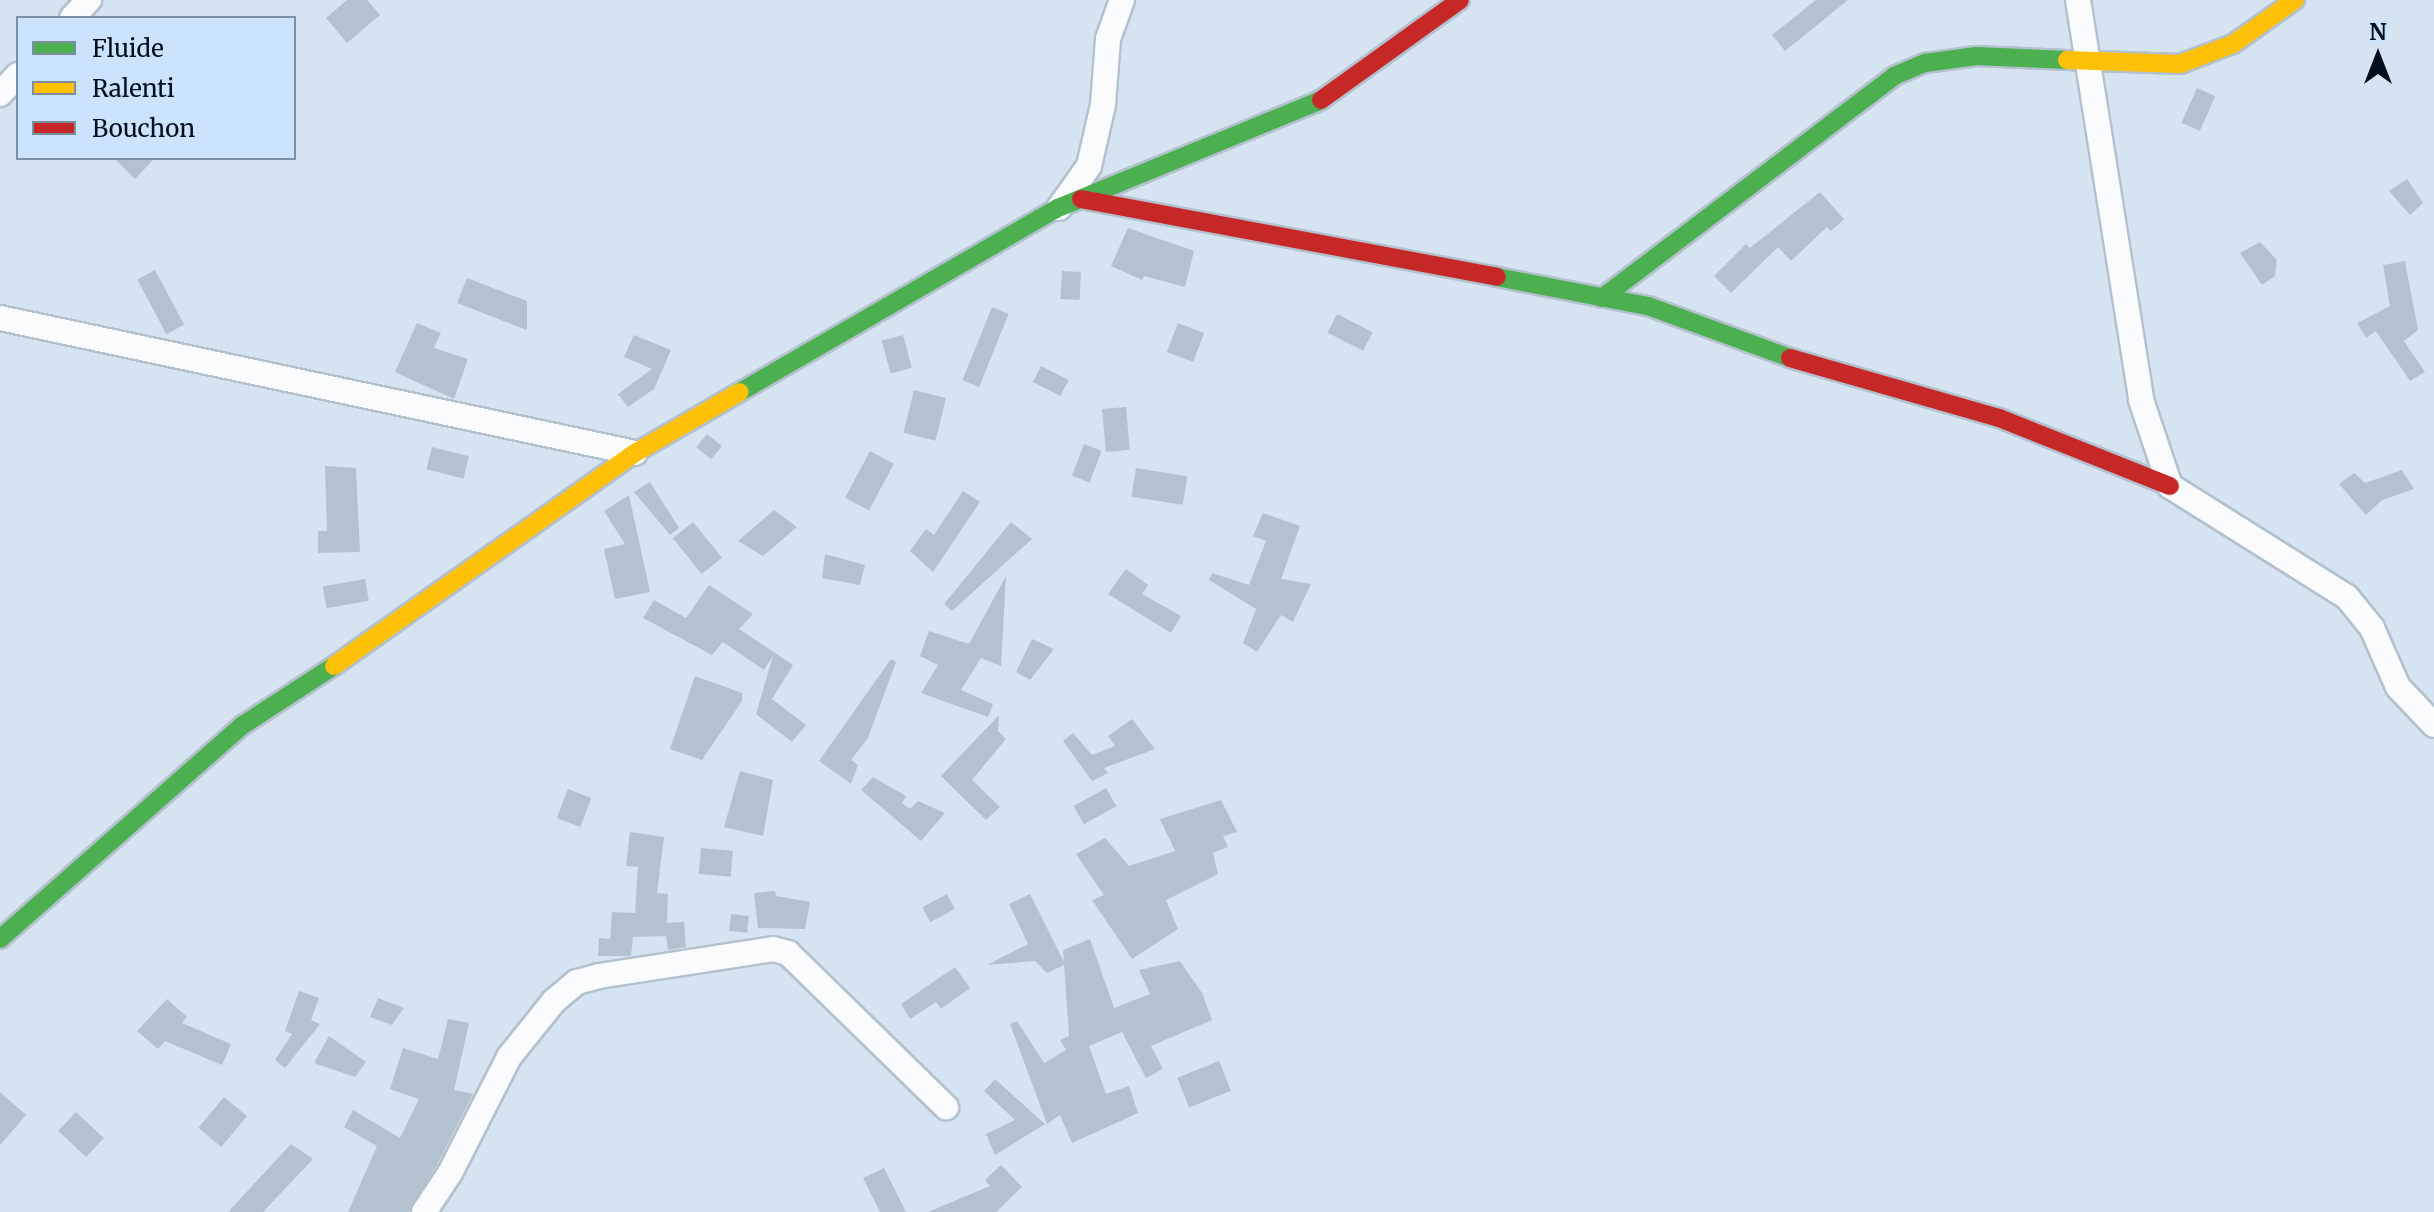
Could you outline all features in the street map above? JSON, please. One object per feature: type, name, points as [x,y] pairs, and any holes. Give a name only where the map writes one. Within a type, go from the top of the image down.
[{"type":"street","points":[[74,16],[89,0]]},
{"type":"street","points":[[1070,203],[1089,166],[1103,105],[1108,39],[1122,0]]},
{"type":"street","points":[[0,939],[243,725],[396,625],[635,453],[1070,203],[1335,94],[1460,0]]},
{"type":"street","points":[[2078,0],[2083,58],[2141,400],[2170,486]]},
{"type":"street","points":[[1602,298],[1894,76],[1925,63],[1977,56],[2180,64],[2202,59],[2295,0]]},
{"type":"street","points":[[0,94],[16,77]]},
{"type":"street","points":[[1070,203],[1648,306],[1818,368],[1999,418],[2170,486],[2347,597],[2372,628],[2398,687],[2434,725]]},
{"type":"street","points":[[0,318],[635,453]]},
{"type":"street","points":[[424,1212],[450,1173],[509,1057],[554,1001],[577,982],[599,976],[773,949],[788,953],[946,1107]]},
{"type":"building","points":[[347,0],[367,0],[380,15],[347,43],[326,18]]},
{"type":"building","points":[[1816,0],[1848,0],[1785,51],[1772,35]]},
{"type":"building","points":[[2197,88],[2215,96],[2200,131],[2182,123]]},
{"type":"building","points":[[116,160],[153,160],[135,179]]},
{"type":"building","points":[[2407,179],[2423,203],[2410,215],[2389,191]]},
{"type":"building","points":[[1820,192],[1844,219],[1831,231],[1827,227],[1791,261],[1778,247],[1731,293],[1714,276],[1746,244],[1750,248]]},
{"type":"building","points":[[1128,228],[1194,251],[1185,287],[1144,276],[1142,280],[1111,266]]},
{"type":"building","points":[[2260,242],[2277,260],[2275,276],[2262,285],[2240,253]]},
{"type":"building","points":[[2405,261],[2418,330],[2404,341],[2425,372],[2410,381],[2376,331],[2366,338],[2357,323],[2390,306],[2383,265]]},
{"type":"building","points":[[155,270],[184,325],[166,334],[137,279]]},
{"type":"building","points":[[1062,271],[1081,272],[1080,300],[1061,299]]},
{"type":"building","points":[[467,278],[527,301],[527,330],[457,303]]},
{"type":"building","points":[[992,307],[1009,314],[979,387],[962,380]]},
{"type":"building","points":[[1337,314],[1373,332],[1363,351],[1327,333]]},
{"type":"building","points":[[417,323],[441,333],[434,348],[468,359],[454,399],[395,372]]},
{"type":"building","points":[[1178,323],[1204,333],[1193,362],[1167,352]]},
{"type":"building","points":[[634,335],[671,350],[654,389],[628,407],[618,394],[652,369],[624,357]]},
{"type":"building","points":[[903,335],[912,368],[891,374],[882,341]]},
{"type":"building","points":[[1041,366],[1069,380],[1060,396],[1033,382]]},
{"type":"building","points":[[914,390],[946,398],[935,441],[903,433]]},
{"type":"building","points":[[1126,407],[1130,450],[1106,452],[1102,409]]},
{"type":"building","points":[[707,434],[722,446],[711,459],[696,447]]},
{"type":"building","points":[[1084,444],[1102,451],[1090,483],[1072,476]]},
{"type":"building","points":[[432,447],[469,456],[463,479],[426,469]]},
{"type":"building","points":[[870,451],[894,464],[869,510],[845,498]]},
{"type":"building","points":[[325,466],[356,468],[360,552],[318,553],[318,531],[327,531]]},
{"type":"building","points":[[1136,468],[1187,476],[1183,505],[1131,497]]},
{"type":"building","points":[[2402,470],[2414,489],[2382,500],[2366,515],[2339,484],[2354,473],[2365,483]]},
{"type":"building","points":[[650,482],[679,528],[670,535],[634,492]]},
{"type":"building","points":[[963,491],[980,502],[933,572],[910,551],[926,529],[934,535]]},
{"type":"building","points":[[629,495],[650,592],[615,599],[604,549],[625,544],[604,511]]},
{"type":"building","points":[[774,510],[797,527],[763,556],[738,541]]},
{"type":"building","points":[[1263,513],[1300,526],[1281,579],[1311,584],[1293,622],[1281,615],[1257,652],[1243,643],[1256,609],[1209,580],[1212,573],[1249,585],[1266,541],[1253,536]]},
{"type":"building","points":[[693,522],[722,558],[702,574],[673,538]]},
{"type":"building","points":[[1011,522],[1032,539],[952,611],[944,604]]},
{"type":"building","points":[[825,554],[865,565],[860,585],[822,578]]},
{"type":"building","points":[[1126,569],[1148,585],[1142,594],[1181,616],[1171,633],[1108,594]]},
{"type":"building","points":[[1006,576],[1001,666],[981,658],[961,690],[993,704],[988,717],[921,693],[938,665],[920,656],[929,631],[969,644]]},
{"type":"building","points":[[365,579],[369,601],[326,608],[323,586]]},
{"type":"building","points":[[709,585],[753,614],[739,629],[793,665],[772,699],[806,725],[792,742],[756,714],[773,656],[764,670],[723,642],[712,655],[643,618],[654,600],[686,618]]},
{"type":"building","points":[[1032,639],[1054,649],[1030,680],[1016,672]]},
{"type":"building","points":[[891,659],[896,662],[868,738],[851,760],[858,765],[851,784],[819,761]]},
{"type":"building","points":[[695,676],[742,693],[742,701],[702,760],[670,749]]},
{"type":"building","points":[[999,715],[998,731],[1006,739],[972,780],[1000,807],[986,820],[941,776]]},
{"type":"building","points":[[1132,719],[1155,749],[1104,768],[1108,773],[1092,781],[1063,741],[1073,733],[1092,755],[1115,746],[1108,736]]},
{"type":"building","points":[[740,771],[773,780],[763,836],[724,827]]},
{"type":"building","points":[[873,777],[906,796],[902,803],[910,809],[918,801],[945,813],[921,841],[861,790]]},
{"type":"building","points":[[1106,788],[1116,806],[1084,824],[1074,806]]},
{"type":"building","points":[[568,789],[591,798],[580,827],[557,818]]},
{"type":"building","points":[[1221,800],[1237,832],[1223,836],[1228,847],[1213,853],[1218,874],[1166,900],[1178,929],[1132,959],[1092,900],[1104,895],[1076,854],[1105,838],[1129,866],[1175,851],[1160,819]]},
{"type":"building","points":[[630,832],[664,837],[657,893],[668,894],[667,923],[684,922],[686,947],[668,950],[666,936],[633,937],[631,956],[598,956],[599,938],[610,939],[612,912],[635,913],[638,867],[626,866]]},
{"type":"building","points":[[701,848],[733,851],[731,877],[699,874]]},
{"type":"building","points":[[775,891],[776,896],[810,902],[805,929],[758,928],[754,893]]},
{"type":"building","points":[[947,894],[955,909],[930,922],[922,907]]},
{"type":"building","points":[[1030,894],[1064,962],[1063,950],[1090,939],[1114,1008],[1150,994],[1139,970],[1180,961],[1202,993],[1212,1020],[1151,1046],[1163,1069],[1146,1078],[1122,1032],[1089,1046],[1106,1094],[1129,1086],[1138,1113],[1072,1143],[1060,1115],[1047,1124],[1010,1024],[1017,1021],[1044,1063],[1066,1050],[1060,1040],[1069,1036],[1064,965],[1047,973],[1035,961],[987,965],[1028,944],[1009,904]]},
{"type":"building","points":[[731,914],[749,916],[747,933],[729,931]]},
{"type":"building","points":[[955,967],[970,988],[941,1009],[936,1002],[910,1019],[901,1004]]},
{"type":"building","points":[[299,991],[319,998],[311,1020],[320,1024],[285,1068],[275,1060],[292,1034],[285,1031]]},
{"type":"building","points":[[378,998],[404,1008],[392,1025],[370,1017]]},
{"type":"building","points":[[167,999],[187,1017],[182,1023],[231,1044],[222,1065],[165,1041],[158,1049],[137,1031]]},
{"type":"building","points":[[448,1019],[469,1023],[454,1090],[473,1094],[437,1165],[409,1212],[348,1212],[377,1146],[344,1127],[353,1110],[400,1138],[419,1099],[390,1089],[403,1048],[438,1059]]},
{"type":"building","points":[[329,1036],[366,1062],[355,1077],[314,1063]]},
{"type":"building","points":[[1219,1061],[1231,1091],[1189,1108],[1177,1078]]},
{"type":"building","points":[[995,1079],[1045,1124],[995,1155],[986,1134],[1015,1120],[984,1091]]},
{"type":"building","points":[[0,1092],[26,1115],[0,1145]]},
{"type":"building","points":[[224,1097],[247,1116],[221,1147],[198,1128]]},
{"type":"building","points":[[76,1112],[104,1138],[86,1157],[58,1131]]},
{"type":"building","points":[[291,1144],[313,1159],[263,1212],[228,1212]]},
{"type":"building","points":[[1001,1165],[1022,1187],[996,1212],[928,1212],[990,1186],[985,1180]]},
{"type":"building","points":[[884,1168],[906,1212],[880,1212],[863,1178]]},
{"type":"traffic: fast","points":[[1602,298],[1894,76],[1925,63],[1977,56],[2067,60]]},
{"type":"traffic: fast","points":[[740,392],[1058,208],[1321,100]]},
{"type":"traffic: fast","points":[[1497,277],[1648,306],[1790,358]]},
{"type":"traffic: fast","points":[[0,939],[243,725],[334,666]]},
{"type":"traffic: slow","points":[[2067,60],[2180,64],[2233,44],[2295,0]]},
{"type":"traffic: slow","points":[[334,666],[635,453],[740,392]]},
{"type":"traffic: jam","points":[[1321,100],[1460,0]]},
{"type":"traffic: jam","points":[[1081,199],[1497,277]]},
{"type":"traffic: jam","points":[[1790,358],[1999,418],[2170,486]]}]
